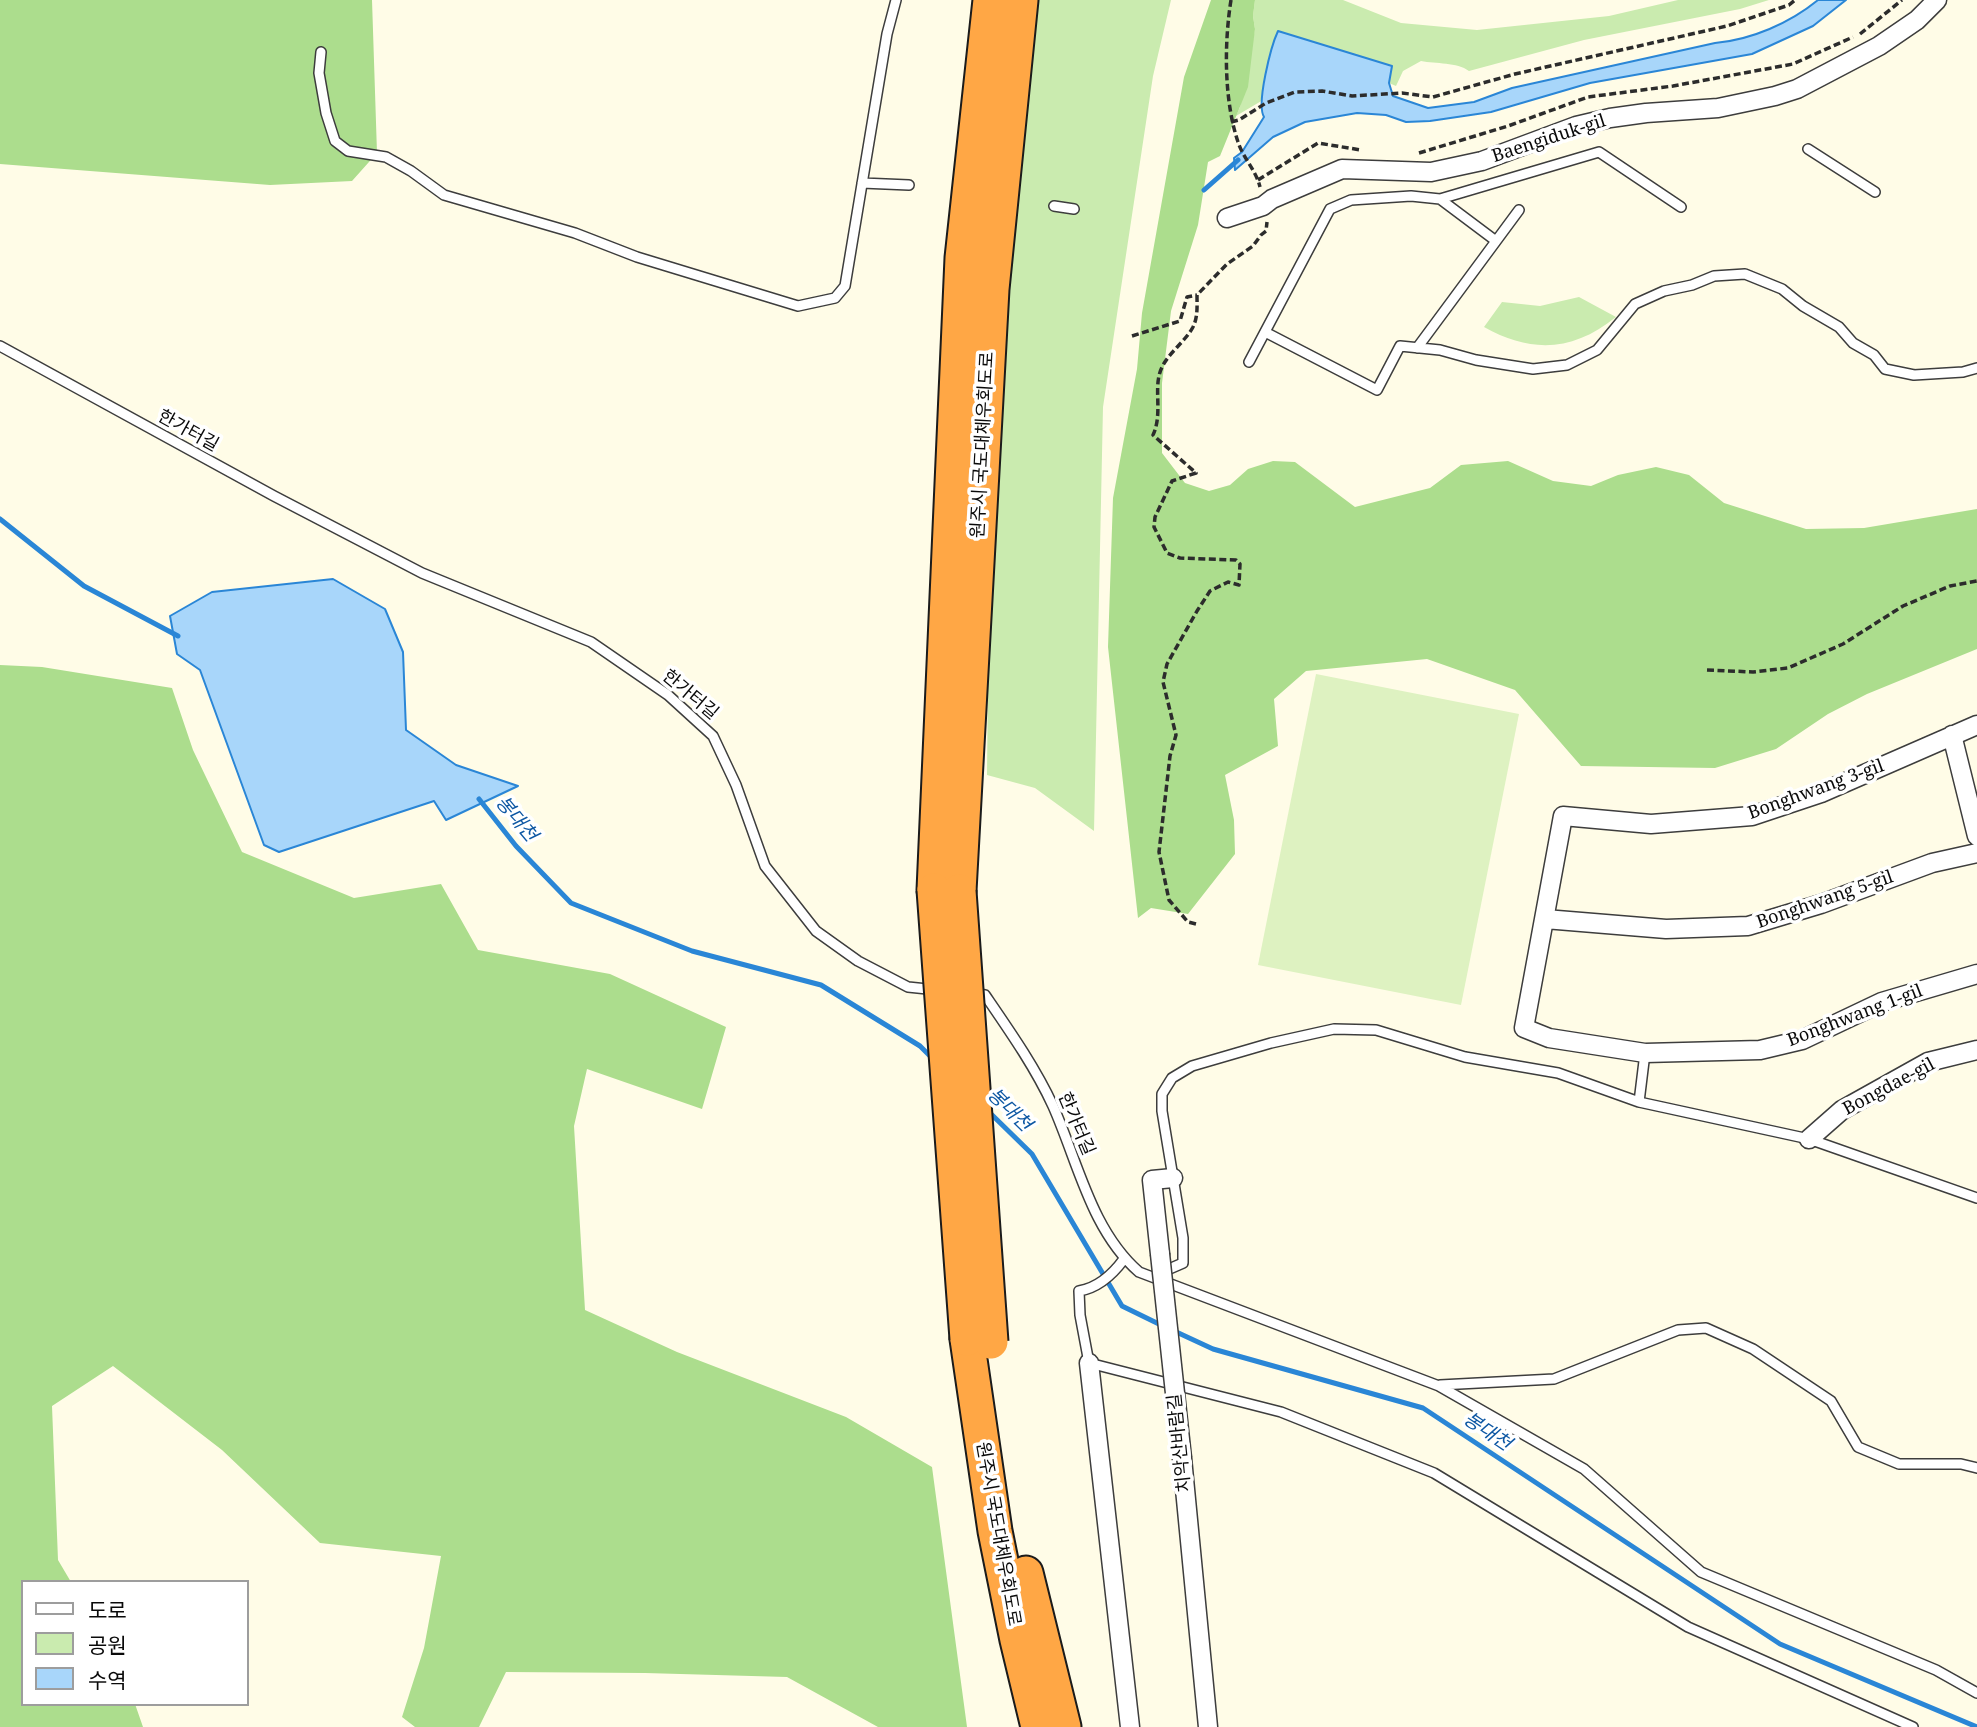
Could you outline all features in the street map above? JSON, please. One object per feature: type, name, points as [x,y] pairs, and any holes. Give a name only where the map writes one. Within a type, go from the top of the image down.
[{"type":"highway","name":"원주시 국도대체우회도로","points":[[946,891],[962,258],[990,0]]},
{"type":"highway","name":"원주시 국도대체우회도로","points":[[946,891],[992,289],[1021,0]]},
{"type":"highway","points":[[946,891],[979,1340]]},
{"type":"highway","name":"원주시 국도대체우회도로","points":[[979,1340],[995,1531],[1038,1727]]},
{"type":"highway","name":"원주시 국도대체우회도로","points":[[979,1340],[1013,1511],[1063,1727]]},
{"type":"street","name":"Baengiduk-gil","points":[[1227,218],[1264,206],[1342,169],[1431,172],[1482,161],[1576,126],[1610,118],[1718,108],[1775,96],[1797,89],[1879,46],[1917,20],[1937,0]]},
{"type":"street","name":"Bonghwang 3-gil","points":[[1545,919],[1563,816],[1651,824],[1752,816],[1821,793],[1977,725]]},
{"type":"street","points":[[1952,736],[1977,836]]},
{"type":"street","name":"Bonghwang 5-gil","points":[[1545,919],[1666,929],[1748,926],[1821,904],[1932,863],[1977,853]]},
{"type":"street","name":"Bonghwang 1-gil","points":[[1545,919],[1524,1028],[1549,1038],[1645,1053],[1760,1050],[1802,1040],[1882,1002],[1977,974]]},
{"type":"street","name":"Bongdae-gil","points":[[1809,1139],[1842,1110],[1928,1062],[1977,1050]]},
{"type":"street","name":"치악산바람길","points":[[1173,1178],[1152,1180],[1208,1727]]},
{"type":"street","points":[[1089,1363],[1130,1727]]},
{"type":"lane","points":[[321,52],[319,73],[326,113],[335,141],[348,151],[386,157],[444,195],[575,233],[637,257],[798,306],[835,298],[845,286],[887,34],[896,0]]},
{"type":"lane","points":[[1808,149],[1875,192]]},
{"type":"lane","points":[[1249,362],[1330,209],[1351,200],[1411,196],[1440,200],[1599,152],[1681,206]]},
{"type":"lane","points":[[862,183],[909,185]]},
{"type":"lane","points":[[1440,200],[1496,241]]},
{"type":"lane","points":[[1054,206],[1074,209]]},
{"type":"lane","points":[[1416,348],[1519,210]]},
{"type":"lane","points":[[1265,332],[1377,390],[1400,346],[1440,350],[1476,360],[1533,369],[1567,365],[1597,350],[1635,304],[1664,290],[1692,285],[1714,276],[1745,274],[1782,289],[1839,327],[1853,343],[1874,355],[1885,369],[1914,375],[1963,373],[1977,368]]},
{"type":"lane","name":"한가터길","points":[[0,346],[285,502],[422,573],[591,642],[668,695],[713,736],[736,785],[765,866],[816,930],[859,961],[908,987],[946,991]]},
{"type":"lane","name":"한가터길","points":[[959,992],[985,995],[1016,1041],[1052,1103],[1096,1216],[1124,1259],[1139,1272],[1439,1385]]},
{"type":"lane","points":[[1151,1277],[1183,1263],[1183,1238],[1162,1111],[1162,1094],[1172,1078],[1192,1066],[1271,1042],[1334,1029],[1376,1030],[1465,1057],[1558,1073],[1639,1102],[1809,1139],[1977,1198]]},
{"type":"lane","points":[[1639,1102],[1645,1053]]},
{"type":"lane","points":[[1124,1259],[1116,1270],[1089,1289],[1079,1291],[1080,1315],[1089,1363],[1281,1412],[1434,1473],[1688,1627],[1913,1727]]},
{"type":"lane","points":[[1439,1385],[1554,1379],[1678,1330],[1706,1328],[1753,1349],[1830,1401],[1858,1447],[1899,1464],[1961,1464],[1977,1468]]},
{"type":"lane","points":[[1439,1385],[1584,1469],[1702,1572],[1936,1670],[1977,1693]]},
{"type":"path","points":[[1231,0],[1226,61],[1231,122],[1240,148],[1252,167]]},
{"type":"path","points":[[1231,122],[1240,120],[1266,103],[1295,92],[1322,90],[1352,96],[1398,93],[1433,97],[1516,74],[1727,26],[1789,5],[1795,0]]},
{"type":"path","points":[[1417,153],[1508,126],[1588,97],[1673,86],[1793,64],[1858,35],[1902,0]]},
{"type":"path","points":[[1258,180],[1318,143],[1367,151]]},
{"type":"path","points":[[1132,335],[1180,321],[1187,297],[1197,295],[1227,264],[1253,246],[1266,231],[1267,221]]},
{"type":"path","points":[[1196,924],[1188,922],[1169,900],[1159,852],[1170,755],[1176,735],[1163,682],[1167,664],[1210,591],[1228,582],[1239,585],[1240,564],[1236,560],[1180,558],[1167,552],[1154,527],[1155,517],[1172,481],[1196,473],[1153,435],[1159,399],[1159,376],[1171,353],[1193,327],[1197,295]]},
{"type":"path","points":[[1707,670],[1753,671],[1788,668],[1843,644],[1903,606],[1950,586],[1977,581]]},
{"type":"green space","points":[[0,0],[372,0],[377,153],[352,181],[270,185],[0,164]]},
{"type":"green space","points":[[1030,0],[1171,0],[1153,76],[1103,407],[1094,831],[1035,788],[987,775],[990,462]]},
{"type":"green space","points":[[1211,0],[1255,0],[1255,29],[1248,87],[1220,156],[1208,162],[1198,225],[1171,311],[1162,383],[1162,453],[1185,483],[1209,491],[1230,485],[1248,469],[1273,461],[1295,462],[1355,507],[1430,488],[1461,465],[1508,461],[1553,481],[1591,486],[1618,475],[1656,467],[1689,475],[1724,503],[1806,529],[1864,528],[1977,509],[1977,649],[1867,694],[1828,714],[1776,749],[1715,768],[1581,766],[1515,690],[1427,659],[1306,671],[1274,699],[1278,746],[1225,775],[1234,820],[1235,854],[1188,914],[1151,908],[1138,918],[1108,647],[1113,498],[1137,369],[1142,313],[1184,77]]},
{"type":"green space","points":[[1255,0],[1343,0],[1401,23],[1477,30],[1609,16],[1678,0],[1769,0],[1740,9],[1584,40],[1469,71],[1452,65],[1421,61],[1403,71],[1396,86],[1389,83],[1263,100],[1236,116],[1255,29]]},
{"type":"green space","points":[[1579,297],[1616,317],[1584,337],[1552,345],[1519,342],[1484,327],[1502,302],[1540,306]]},
{"type":"green space","points":[[0,665],[42,667],[172,688],[193,750],[242,852],[354,898],[441,884],[478,950],[610,974],[726,1027],[702,1109],[587,1069],[574,1126],[585,1310],[677,1352],[846,1417],[932,1467],[967,1727],[878,1727],[787,1677],[506,1672],[479,1727],[415,1727],[402,1717],[424,1648],[441,1556],[320,1543],[222,1450],[113,1366],[52,1406],[58,1560],[70,1580],[21,1580],[21,1706],[136,1706],[143,1727],[0,1727]]},
{"type":"green space","points":[[1316,674],[1519,714],[1461,1005],[1258,965]]},
{"type":"water","points":[[1818,0],[1846,0],[1813,26],[1752,54],[1590,83],[1491,112],[1406,122],[1386,115],[1357,113],[1305,122],[1273,137],[1235,170],[1234,158],[1242,152],[1264,117],[1263,88],[1278,31],[1392,66],[1389,83],[1393,96],[1428,108],[1474,102],[1512,88],[1742,38],[1783,23]]},
{"type":"water","points":[[333,579],[385,609],[403,652],[406,730],[456,765],[518,786],[446,820],[434,801],[279,852],[264,845],[200,670],[177,654],[170,616],[212,592]]},
{"type":"waterway","points":[[1204,190],[1238,160]]},
{"type":"waterway","name":"봉대천","points":[[0,519],[84,586],[178,636]]},
{"type":"waterway","name":"봉대천","points":[[479,799],[516,846],[571,903],[692,951],[821,985],[920,1046],[932,1058]]},
{"type":"waterway","name":"봉대천","points":[[988,1111],[1032,1154],[1122,1306],[1163,1326]]},
{"type":"waterway","name":"봉대천","points":[[1172,1330],[1213,1349],[1423,1408],[1780,1644],[1977,1727]]}]
